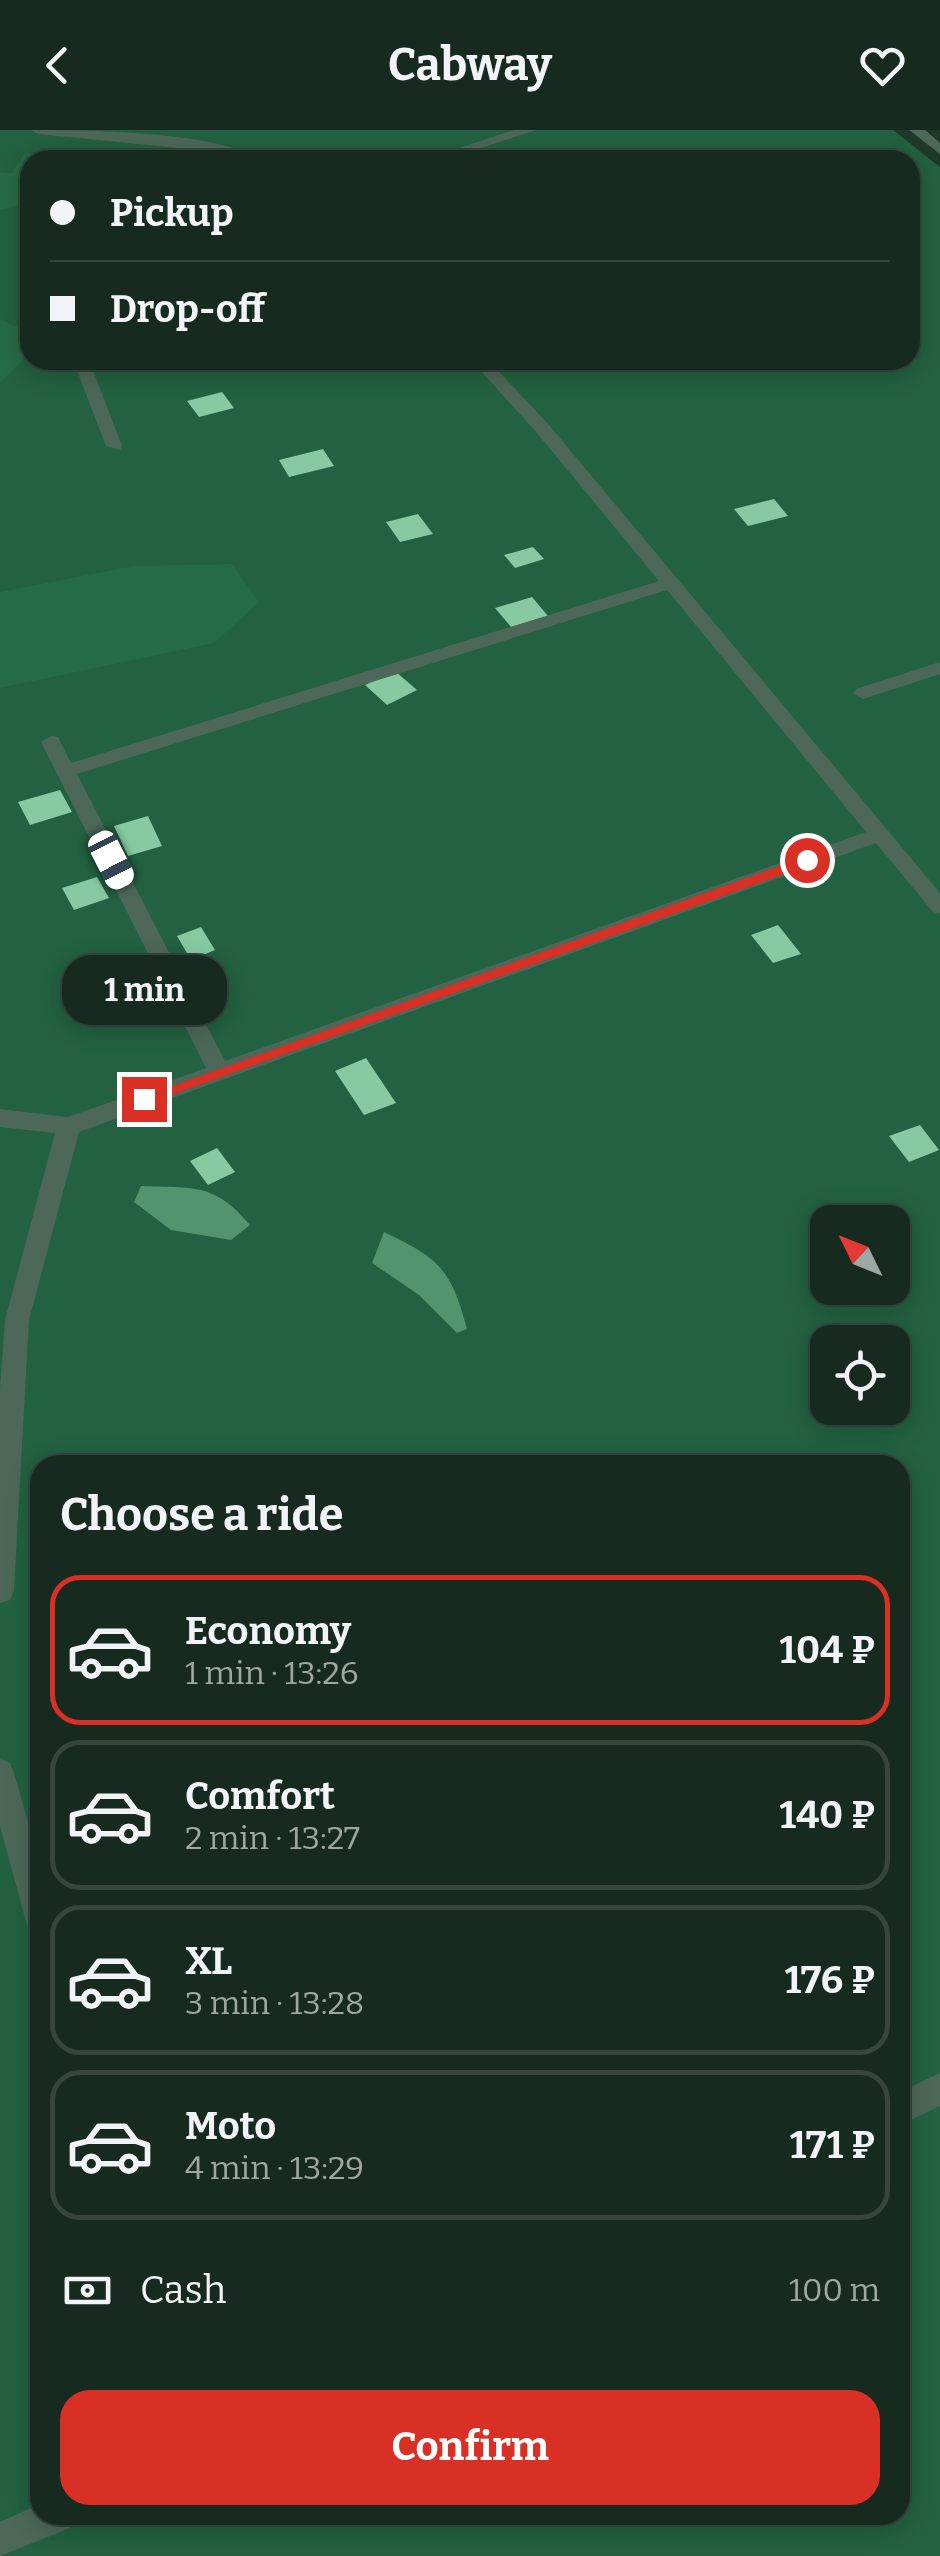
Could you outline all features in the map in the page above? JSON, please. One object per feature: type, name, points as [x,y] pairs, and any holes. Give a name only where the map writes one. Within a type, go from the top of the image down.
[{"type":"lane","points":[[38,130],[227,150]]},
{"type":"lane","points":[[463,150],[530,130]]},
{"type":"lane","points":[[916,130],[940,150]]},
{"type":"lane","points":[[86,370],[114,446]]},
{"type":"lane","points":[[488,370],[672,583],[940,907]]},
{"type":"lane","points":[[66,771],[244,718],[415,658],[672,583]]},
{"type":"lane","points":[[862,693],[940,668]]},
{"type":"lane","points":[[51,742],[219,1072]]},
{"type":"lane","points":[[0,1118],[69,1126],[881,834]]},
{"type":"lane","points":[[0,1592],[17,1320],[69,1126]]},
{"type":"lane","points":[[0,1773],[30,1882]]},
{"type":"lane","points":[[910,2104],[940,2088]]},
{"type":"lane","points":[[0,2540],[34,2525]]},
{"type":"shaded area","points":[[0,130],[893,130],[918,150],[20,150],[20,370],[920,370],[920,151],[940,167],[940,2556],[0,2556]]},
{"type":"shaded area","points":[[20,160],[20,205],[0,210],[0,173],[12,173]]},
{"type":"shaded area","points":[[0,319],[20,328],[20,362],[0,384]]},
{"type":"shaded area","points":[[232,564],[259,602],[214,643],[0,688],[0,592],[134,566]]},
{"type":"shaded area","points":[[141,1186],[202,1190],[226,1201],[250,1225],[231,1240],[171,1230],[134,1202]]},
{"type":"shaded area","points":[[384,1232],[418,1250],[440,1268],[455,1292],[467,1329],[457,1333],[419,1295],[372,1263]]},
{"type":"building","points":[[222,392],[234,408],[199,417],[187,401]]},
{"type":"building","points":[[323,449],[334,466],[289,477],[279,460]]},
{"type":"building","points":[[774,499],[788,516],[748,526],[734,509]]},
{"type":"building","points":[[418,514],[433,534],[400,542],[386,522]]},
{"type":"building","points":[[533,547],[544,559],[515,568],[504,555]]},
{"type":"building","points":[[532,597],[548,616],[511,627],[495,608]]},
{"type":"building","points":[[395,671],[417,690],[387,705],[365,685]]},
{"type":"building","points":[[60,790],[72,812],[30,825],[18,802]]},
{"type":"building","points":[[148,816],[162,846],[128,856],[114,826]]},
{"type":"building","points":[[97,877],[109,898],[74,910],[62,888]]},
{"type":"building","points":[[778,925],[801,954],[773,963],[751,935]]},
{"type":"building","points":[[201,927],[215,950],[191,960],[177,936]]},
{"type":"building","points":[[145,970],[159,999],[129,1009],[115,980]]},
{"type":"building","points":[[366,1058],[396,1103],[364,1115],[335,1071]]},
{"type":"building","points":[[920,1125],[939,1150],[909,1162],[889,1136]]},
{"type":"building","points":[[217,1148],[235,1172],[208,1185],[190,1161]]},
{"type":"route","points":[[144,1099],[807,860]]}]
